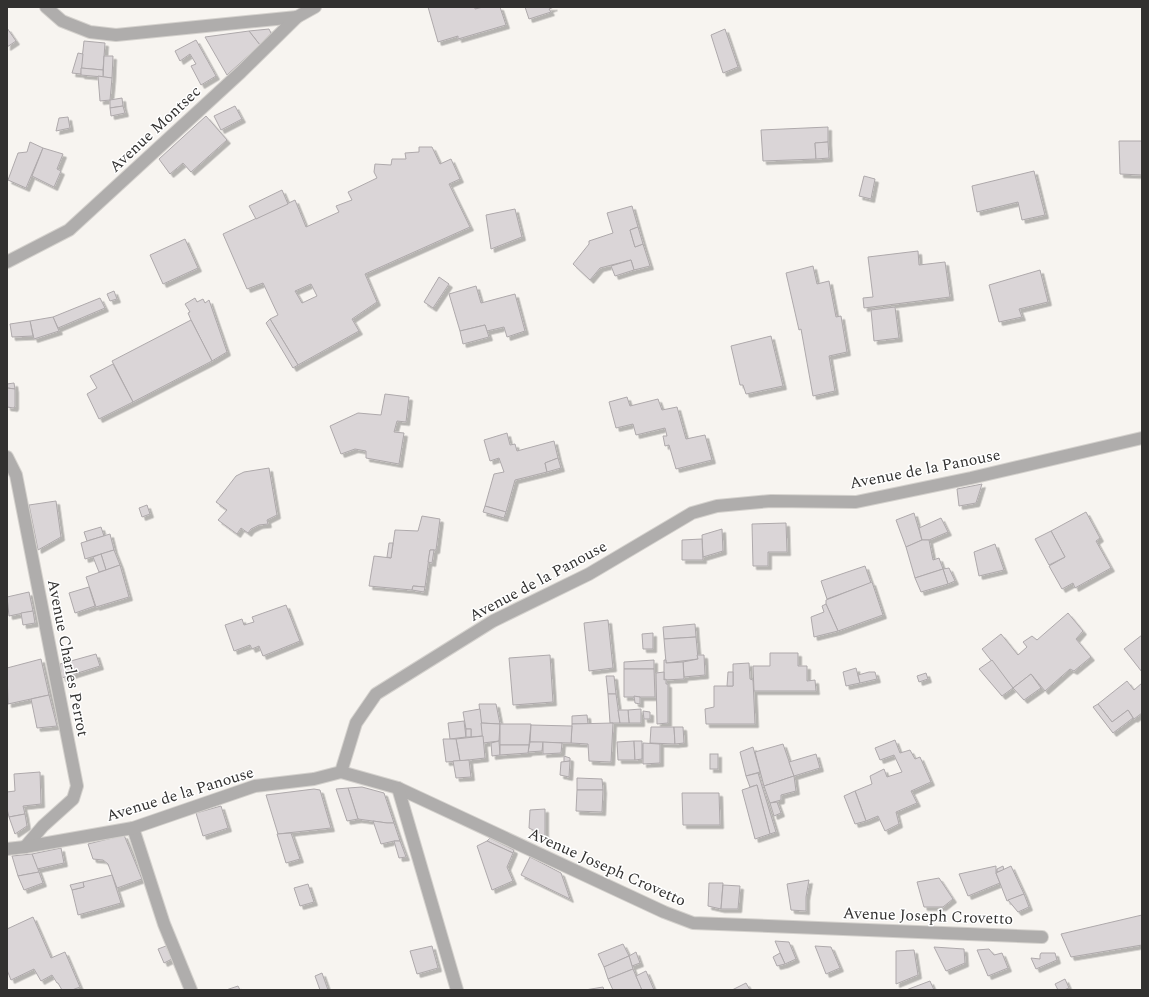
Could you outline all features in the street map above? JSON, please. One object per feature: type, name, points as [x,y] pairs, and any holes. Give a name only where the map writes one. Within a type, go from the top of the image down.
[{"type":"street","points":[[46,7],[62,21],[90,32],[116,35],[297,17]]},
{"type":"street","name":"Avenue Montsec","points":[[7,262],[69,230],[241,72],[297,17],[315,7]]},
{"type":"street","name":"Avenue de la Panouse","points":[[7,849],[132,828],[255,786],[314,779],[342,772],[356,723],[376,694],[493,621],[589,574],[692,513],[717,506],[771,501],[856,502],[971,478],[1142,438]]},
{"type":"street","name":"Avenue Charles Perrot","points":[[7,457],[16,474],[77,786],[74,799],[43,826],[25,847]]},
{"type":"street","name":"Avenue Joseph Crovetto","points":[[342,772],[398,788],[664,912],[692,923],[1042,937]]},
{"type":"street","points":[[398,788],[457,990]]},
{"type":"street","points":[[132,828],[164,924],[191,990]]},
{"type":"building","points":[[428,7],[475,7],[475,9],[483,7],[500,7],[506,25],[458,39],[458,36],[438,42]]},
{"type":"building","points":[[525,7],[554,7],[549,9],[551,12],[529,19]]},
{"type":"building","points":[[7,28],[16,41],[7,47]]},
{"type":"building","points":[[269,29],[271,33],[260,45],[249,31]]},
{"type":"building","points":[[725,29],[738,67],[723,73],[711,35]]},
{"type":"building","points":[[249,31],[260,45],[227,75],[205,37]]},
{"type":"building","points":[[196,40],[216,76],[201,85],[191,66],[196,64],[190,54],[180,61],[175,51]]},
{"type":"building","points":[[84,41],[105,43],[103,70],[81,68]]},
{"type":"building","points":[[78,53],[83,54],[81,74],[72,73]]},
{"type":"building","points":[[104,56],[113,56],[112,78],[103,77]]},
{"type":"building","points":[[81,68],[103,70],[103,77],[81,75]]},
{"type":"building","points":[[98,76],[112,78],[110,100],[100,101]]},
{"type":"building","points":[[122,98],[123,106],[110,108],[110,100]]},
{"type":"building","points":[[123,106],[125,113],[111,116],[110,108]]},
{"type":"building","points":[[235,106],[242,119],[221,130],[214,116]]},
{"type":"building","points":[[206,116],[227,140],[191,172],[183,163],[170,174],[159,159]]},
{"type":"building","points":[[68,117],[70,128],[56,131],[59,118]]},
{"type":"building","points":[[828,127],[828,142],[815,143],[816,159],[763,161],[761,130]]},
{"type":"building","points":[[1119,141],[1142,141],[1142,175],[1120,174]]},
{"type":"building","points":[[30,142],[43,148],[26,188],[8,180],[18,153],[27,152]]},
{"type":"building","points":[[828,142],[829,158],[816,159],[815,143]]},
{"type":"building","points":[[419,147],[432,147],[440,164],[451,159],[460,179],[449,184],[470,227],[365,274],[377,302],[352,319],[359,331],[298,365],[270,319],[278,315],[263,283],[247,289],[223,234],[295,200],[306,227],[339,212],[336,206],[352,200],[348,192],[377,178],[374,172],[375,164],[391,165],[392,159],[406,159],[405,153],[419,152]],"holes":[[[311,284],[317,296],[302,303],[295,291]]]},
{"type":"building","points":[[43,148],[63,154],[57,169],[61,171],[54,187],[32,176]]},
{"type":"building","points":[[1034,171],[1045,215],[1022,220],[1018,202],[977,212],[972,186]]},
{"type":"building","points":[[864,176],[875,179],[871,199],[859,196]]},
{"type":"building","points":[[282,190],[288,204],[256,219],[249,206]]},
{"type":"building","points":[[632,206],[638,227],[630,230],[635,247],[643,244],[650,266],[634,270],[631,260],[600,268],[590,280],[573,264],[589,244],[589,241],[613,233],[607,213]]},
{"type":"building","points":[[515,209],[522,237],[491,249],[486,215]]},
{"type":"building","points":[[638,227],[643,244],[635,247],[630,230]]},
{"type":"building","points":[[185,239],[198,268],[163,284],[150,255]]},
{"type":"building","points":[[918,251],[919,265],[945,262],[950,297],[864,308],[863,298],[873,297],[868,257]]},
{"type":"building","points":[[631,260],[634,270],[615,276],[611,266]]},
{"type":"building","points":[[813,266],[817,284],[829,281],[836,317],[841,316],[847,352],[829,356],[835,391],[813,396],[801,329],[799,330],[786,273]]},
{"type":"building","points":[[1040,270],[1048,302],[1019,309],[1022,317],[999,322],[989,285]]},
{"type":"building","points":[[439,277],[449,284],[433,308],[424,302]]},
{"type":"building","points":[[476,286],[481,303],[515,294],[525,331],[507,337],[504,327],[487,331],[485,325],[460,331],[449,294]]},
{"type":"building","points":[[114,291],[117,299],[110,301],[107,294]]},
{"type":"building","points":[[100,298],[105,308],[58,328],[53,317]]},
{"type":"building","points":[[195,298],[197,302],[203,299],[205,303],[209,300],[227,352],[212,361],[191,320],[188,313],[190,312],[185,304]]},
{"type":"building","points":[[895,307],[899,338],[874,341],[871,310]]},
{"type":"building","points":[[53,317],[59,331],[34,339],[30,321]]},
{"type":"building","points":[[270,319],[298,365],[293,368],[266,323]]},
{"type":"building","points":[[191,320],[212,361],[133,402],[112,361]]},
{"type":"building","points":[[30,321],[33,336],[12,337],[10,324]]},
{"type":"building","points":[[485,325],[489,337],[463,344],[460,331]]},
{"type":"building","points":[[771,336],[783,386],[746,394],[743,385],[740,385],[731,346]]},
{"type":"building","points":[[113,364],[133,402],[99,419],[87,394],[97,388],[90,376]]},
{"type":"building","points":[[14,383],[15,389],[7,388],[7,384]]},
{"type":"building","points":[[7,388],[15,389],[14,408],[7,407]]},
{"type":"building","points":[[385,394],[409,397],[406,422],[397,421],[394,432],[404,433],[399,464],[366,458],[366,451],[355,449],[341,454],[330,426],[358,413],[381,415]]},
{"type":"building","points":[[627,397],[630,406],[658,399],[662,410],[677,407],[686,439],[705,435],[712,460],[676,469],[669,445],[665,446],[663,436],[667,436],[665,428],[636,435],[633,424],[616,428],[609,402]]},
{"type":"building","points":[[507,433],[510,445],[515,444],[517,451],[554,441],[558,458],[545,463],[547,472],[515,480],[506,512],[485,506],[494,474],[504,472],[499,458],[490,461],[484,440]]},
{"type":"building","points":[[558,458],[561,468],[547,472],[545,463]]},
{"type":"building","points":[[269,468],[277,515],[267,520],[268,524],[259,525],[251,529],[248,533],[241,528],[237,534],[218,520],[227,510],[216,502],[236,476],[244,472]]},
{"type":"building","points":[[982,484],[976,503],[959,506],[957,489]]},
{"type":"building","points":[[56,501],[61,537],[38,550],[29,505]]},
{"type":"building","points":[[147,505],[150,514],[142,517],[139,508]]},
{"type":"building","points":[[485,506],[506,512],[504,518],[483,512]]},
{"type":"building","points":[[1086,512],[1100,538],[1096,541],[1111,568],[1075,588],[1073,583],[1062,589],[1049,566],[1065,557],[1051,531]]},
{"type":"building","points":[[914,513],[922,540],[906,547],[896,520]]},
{"type":"building","points":[[422,516],[440,519],[436,550],[430,550],[425,587],[413,586],[412,590],[369,586],[374,556],[391,558],[395,530],[418,531]]},
{"type":"building","points":[[941,518],[948,532],[929,540],[922,540],[919,528]]},
{"type":"building","points":[[786,523],[787,552],[768,552],[768,566],[753,566],[752,524]]},
{"type":"building","points":[[101,527],[104,536],[87,541],[84,532]]},
{"type":"building","points":[[722,529],[723,551],[703,557],[702,535]]},
{"type":"building","points":[[1051,531],[1065,557],[1049,565],[1035,539]]},
{"type":"building","points":[[110,534],[114,550],[85,559],[81,543]]},
{"type":"building","points":[[702,539],[703,560],[682,560],[682,540]]},
{"type":"building","points":[[922,540],[929,540],[933,560],[939,558],[943,569],[915,578],[906,547]]},
{"type":"building","points":[[389,543],[393,543],[391,558],[387,557]]},
{"type":"building","points":[[995,544],[1004,570],[979,576],[974,552]]},
{"type":"building","points":[[114,550],[120,565],[106,570],[101,554]]},
{"type":"building","points":[[430,550],[434,550],[432,563],[428,562]]},
{"type":"building","points":[[101,554],[106,570],[99,572],[93,557]]},
{"type":"building","points":[[120,565],[129,597],[96,607],[86,577]]},
{"type":"building","points":[[865,566],[871,583],[827,599],[821,581]]},
{"type":"building","points":[[949,568],[955,581],[948,584],[943,569]]},
{"type":"building","points":[[943,569],[948,584],[921,592],[915,578]]},
{"type":"building","points":[[872,582],[883,615],[838,631],[826,604],[826,600]]},
{"type":"building","points":[[413,586],[425,587],[424,592],[412,590]]},
{"type":"building","points":[[89,587],[95,606],[75,613],[69,593]]},
{"type":"building","points":[[29,592],[33,611],[9,616],[7,597]]},
{"type":"building","points":[[826,604],[838,631],[814,637],[811,617],[824,612],[822,606]]},
{"type":"building","points":[[286,605],[300,641],[263,656],[259,646],[252,649],[250,645],[234,651],[225,625],[242,619],[244,625],[254,622],[252,617]]},
{"type":"building","points":[[33,611],[35,623],[23,625],[21,613]]},
{"type":"building","points":[[1068,613],[1083,631],[1076,639],[1091,657],[1074,671],[1070,669],[1045,691],[1031,674],[1013,688],[982,649],[1001,634],[1018,655],[1027,647],[1023,642],[1032,636],[1037,640]]},
{"type":"building","points":[[608,620],[613,668],[589,671],[584,623]]},
{"type":"building","points":[[695,624],[696,637],[664,639],[663,627]]},
{"type":"building","points":[[653,633],[653,649],[643,649],[642,634]]},
{"type":"building","points":[[1142,635],[1142,672],[1124,649]]},
{"type":"building","points":[[696,637],[698,659],[666,663],[664,639]]},
{"type":"building","points":[[770,653],[798,653],[798,666],[807,666],[807,681],[815,680],[816,691],[754,691],[753,666],[770,666]]},
{"type":"building","points":[[96,654],[100,666],[62,678],[60,664]]},
{"type":"building","points":[[550,655],[553,702],[513,705],[509,658]]},
{"type":"building","points":[[697,655],[704,655],[705,675],[684,677],[683,662],[698,659]]},
{"type":"building","points":[[41,659],[49,695],[8,704],[7,668]]},
{"type":"building","points":[[654,660],[654,669],[624,669],[624,662]]},
{"type":"building","points":[[664,660],[666,660],[666,663],[683,662],[684,679],[664,680]]},
{"type":"building","points":[[992,660],[1013,688],[1002,696],[979,669]]},
{"type":"building","points":[[749,663],[750,679],[753,680],[755,724],[706,724],[705,709],[714,707],[714,686],[733,686],[733,664]]},
{"type":"building","points":[[856,668],[860,683],[846,686],[843,672]]},
{"type":"building","points":[[624,669],[654,669],[655,697],[624,697]]},
{"type":"building","points":[[664,672],[664,680],[666,679],[666,684],[668,684],[668,723],[657,724],[656,673]]},
{"type":"building","points":[[728,672],[733,672],[733,686],[727,686]]},
{"type":"building","points":[[875,672],[877,679],[860,683],[858,675]]},
{"type":"building","points":[[926,673],[928,679],[919,682],[917,676]]},
{"type":"building","points":[[1031,674],[1041,688],[1024,700],[1013,688]]},
{"type":"building","points":[[606,676],[614,676],[616,694],[608,694]]},
{"type":"building","points":[[1127,681],[1134,690],[1142,683],[1142,713],[1134,719],[1128,710],[1112,722],[1098,704]]},
{"type":"building","points":[[608,694],[616,694],[620,723],[610,723]]},
{"type":"building","points":[[49,695],[57,726],[37,728],[31,699]]},
{"type":"building","points":[[634,696],[640,697],[640,704],[635,703]]},
{"type":"building","points":[[479,704],[496,704],[500,724],[481,723]]},
{"type":"building","points":[[1098,704],[1112,722],[1128,710],[1133,718],[1113,733],[1093,707]]},
{"type":"building","points":[[480,709],[483,736],[471,737],[471,729],[466,729],[463,712]]},
{"type":"building","points":[[641,709],[641,723],[629,723],[628,710]]},
{"type":"building","points":[[618,710],[628,710],[629,723],[620,723]]},
{"type":"building","points":[[643,711],[650,712],[650,719],[644,719]]},
{"type":"building","points":[[587,715],[588,724],[572,724],[572,716]]},
{"type":"building","points":[[464,721],[466,737],[450,739],[448,723]]},
{"type":"building","points":[[481,723],[500,724],[499,741],[483,743]]},
{"type":"building","points":[[613,723],[611,762],[589,761],[588,744],[571,743],[572,724]]},
{"type":"building","points":[[500,724],[531,724],[529,745],[500,745]]},
{"type":"building","points":[[531,725],[572,726],[571,743],[530,742]]},
{"type":"building","points":[[651,727],[674,727],[675,744],[650,743]]},
{"type":"building","points":[[674,727],[683,727],[684,743],[675,744]]},
{"type":"building","points":[[466,729],[471,729],[471,737],[466,737]]},
{"type":"building","points":[[483,736],[485,758],[460,761],[456,739]]},
{"type":"building","points":[[443,739],[456,739],[460,761],[446,762]]},
{"type":"building","points":[[895,740],[900,753],[910,750],[915,759],[920,757],[931,782],[911,791],[917,803],[896,812],[899,824],[885,831],[878,816],[866,821],[855,791],[872,784],[870,776],[884,769],[887,777],[902,772],[894,755],[880,760],[875,748]]},
{"type":"building","points":[[499,741],[500,755],[492,756],[491,743]]},
{"type":"building","points":[[634,741],[635,760],[618,760],[617,742]]},
{"type":"building","points":[[634,741],[642,741],[642,759],[635,760]]},
{"type":"building","points":[[530,742],[543,742],[542,751],[528,752]]},
{"type":"building","points":[[543,742],[562,743],[561,753],[543,754]]},
{"type":"building","points":[[643,743],[660,744],[660,763],[643,764]]},
{"type":"building","points":[[783,744],[794,776],[764,786],[755,752]]},
{"type":"building","points":[[500,745],[529,745],[528,753],[500,755]]},
{"type":"building","points":[[753,747],[760,772],[746,776],[740,752]]},
{"type":"building","points":[[710,754],[718,754],[718,769],[710,769]]},
{"type":"building","points":[[816,754],[820,768],[794,776],[789,762]]},
{"type":"building","points":[[564,756],[570,758],[570,761],[564,762]]},
{"type":"building","points":[[469,760],[471,777],[456,778],[453,761]]},
{"type":"building","points":[[570,761],[569,777],[560,775],[561,762]]},
{"type":"building","points":[[40,772],[41,804],[23,806],[25,814],[9,817],[7,809],[7,792],[15,791],[14,774]]},
{"type":"building","points":[[758,773],[776,832],[770,834],[757,785],[750,787],[746,776]]},
{"type":"building","points":[[794,776],[796,791],[781,795],[781,800],[770,803],[764,786]]},
{"type":"building","points":[[577,778],[602,779],[603,790],[577,790]]},
{"type":"building","points":[[757,785],[770,834],[755,839],[742,790]]},
{"type":"building","points":[[362,787],[384,793],[394,823],[358,819],[348,788]]},
{"type":"building","points":[[348,788],[358,819],[347,821],[336,789]]},
{"type":"building","points":[[314,789],[320,790],[331,828],[278,834],[266,795]]},
{"type":"building","points":[[577,790],[603,790],[602,812],[576,811]]},
{"type":"building","points":[[855,791],[866,821],[855,824],[844,796]]},
{"type":"building","points":[[682,793],[719,793],[720,825],[683,825]]},
{"type":"building","points":[[777,802],[781,813],[774,816],[770,803]]},
{"type":"building","points":[[221,806],[228,828],[203,836],[196,813]]},
{"type":"building","points":[[545,809],[545,836],[529,828],[530,810]]},
{"type":"building","points":[[25,814],[27,826],[15,834],[9,817]]},
{"type":"building","points":[[373,821],[394,823],[400,841],[381,844]]},
{"type":"building","points":[[291,833],[300,859],[286,863],[277,834]]},
{"type":"building","points":[[124,835],[142,879],[117,888],[108,864],[103,860],[93,859],[88,844]]},
{"type":"building","points":[[490,838],[514,850],[513,853],[487,841]]},
{"type":"building","points":[[394,841],[400,841],[406,857],[399,858]]},
{"type":"building","points":[[487,841],[513,853],[507,867],[513,881],[492,890],[477,846]]},
{"type":"building","points":[[61,848],[64,863],[37,869],[32,854]]},
{"type":"building","points":[[32,854],[39,872],[18,876],[12,856]]},
{"type":"building","points":[[530,857],[561,873],[570,899],[521,875]]},
{"type":"building","points":[[996,866],[996,873],[1000,883],[968,896],[959,874]]},
{"type":"building","points":[[1003,866],[1004,870],[997,872],[997,869]]},
{"type":"building","points":[[1011,866],[1024,894],[1007,901],[996,873]]},
{"type":"building","points":[[39,872],[43,883],[24,890],[18,876]]},
{"type":"building","points":[[112,875],[121,903],[78,915],[72,890],[84,887],[83,882]]},
{"type":"building","points":[[939,878],[953,899],[943,907],[924,907],[917,882]]},
{"type":"building","points":[[809,880],[806,897],[806,911],[791,910],[787,884]]},
{"type":"building","points":[[83,882],[84,887],[72,890],[70,885]]},
{"type":"building","points":[[709,883],[723,883],[721,909],[708,906]]},
{"type":"building","points":[[308,884],[314,902],[300,906],[294,888]]},
{"type":"building","points":[[723,885],[740,886],[738,909],[721,909]]},
{"type":"building","points":[[1024,894],[1029,907],[1018,912],[1008,900]]},
{"type":"building","points":[[1142,915],[1142,945],[1071,957],[1061,934]]},
{"type":"building","points":[[33,917],[51,958],[65,952],[80,987],[72,990],[62,990],[52,975],[41,981],[34,969],[11,980],[7,970],[7,929]]},
{"type":"building","points":[[775,941],[789,942],[796,959],[785,964]]},
{"type":"building","points":[[623,944],[629,956],[604,967],[598,954]]},
{"type":"building","points":[[166,946],[172,959],[164,963],[158,949]]},
{"type":"building","points":[[432,946],[438,968],[417,974],[410,951]]},
{"type":"building","points":[[815,946],[831,947],[840,968],[826,974]]},
{"type":"building","points":[[934,947],[964,949],[965,963],[946,971]]},
{"type":"building","points":[[989,949],[994,955],[1002,953],[1008,968],[988,976],[977,950]]},
{"type":"building","points":[[914,950],[918,975],[896,984],[896,951]]},
{"type":"building","points":[[636,952],[640,963],[632,966],[629,956]]},
{"type":"building","points":[[780,953],[785,964],[777,966],[773,957]]},
{"type":"building","points":[[1041,953],[1055,953],[1057,960],[1036,969],[1031,958],[1040,959]]},
{"type":"building","points":[[629,956],[633,969],[608,979],[604,967]]},
{"type":"building","points":[[633,969],[642,990],[613,990],[608,979]]},
{"type":"building","points":[[646,971],[654,990],[642,990],[636,976]]},
{"type":"building","points":[[322,973],[328,990],[320,990],[315,976]]},
{"type":"building","points":[[1065,979],[1069,988],[1058,990],[1055,984]]},
{"type":"building","points":[[930,981],[934,990],[906,990]]},
{"type":"building","points":[[746,983],[750,990],[732,990]]},
{"type":"building","points":[[238,986],[240,990],[226,990]]},
{"type":"building","points":[[603,987],[604,990],[585,990]]}]
